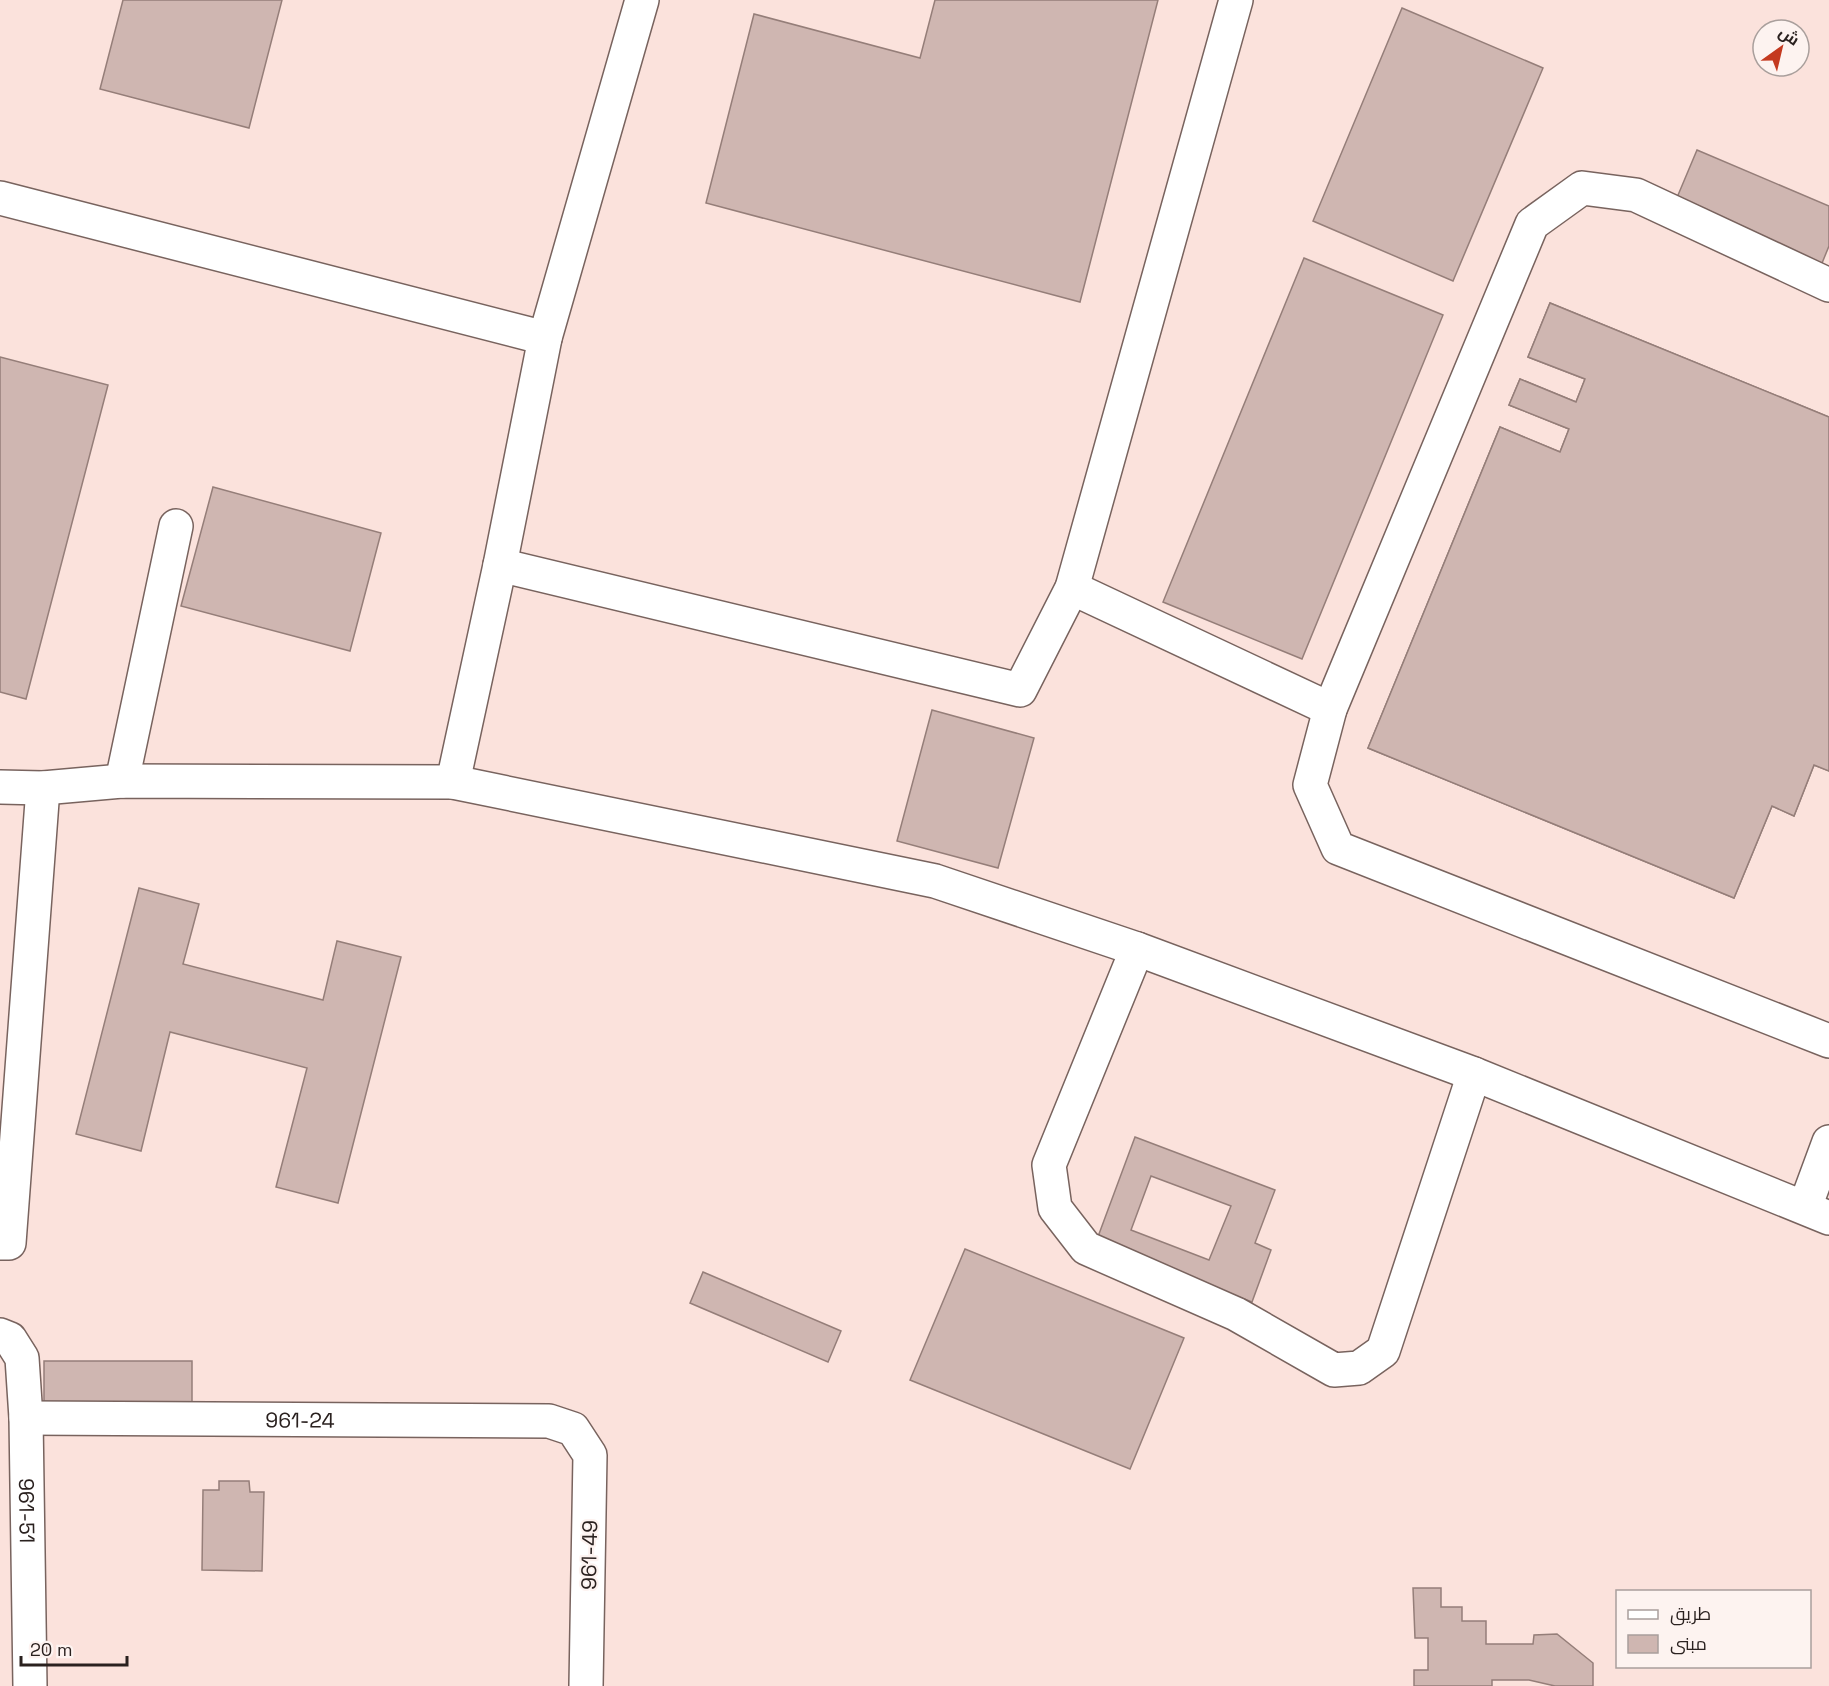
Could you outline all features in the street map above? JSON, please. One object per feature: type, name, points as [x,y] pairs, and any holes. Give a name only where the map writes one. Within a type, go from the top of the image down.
[{"type":"street","points":[[453,782],[500,565],[545,338],[642,0]]},
{"type":"street","points":[[500,565],[1020,690],[1072,588],[1236,0]]},
{"type":"street","points":[[1829,285],[1636,195],[1582,188],[1532,225],[1330,709],[1310,785],[1338,848],[1829,1041]]},
{"type":"street","points":[[0,198],[545,338]]},
{"type":"street","points":[[122,781],[176,526]]},
{"type":"street","points":[[1072,588],[1330,709]]},
{"type":"street","points":[[0,788],[43,788],[122,781],[453,782],[936,881],[1137,949],[1474,1074],[1817,1213],[1829,1142]]},
{"type":"street","points":[[0,1243],[9,1243],[43,788]]},
{"type":"street","points":[[1137,949],[1049,1165],[1055,1208],[1086,1248],[1236,1314],[1334,1370],[1359,1368],[1383,1351],[1474,1074]]},
{"type":"street","name":"961-51","points":[[5,1337],[22,1358],[26,1418],[30,1686]]},
{"type":"street","name":"961-24","points":[[26,1418],[549,1421],[573,1429]]},
{"type":"street","name":"961-49","points":[[573,1429],[590,1455],[586,1686]]},
{"type":"building","points":[[123,0],[282,0],[249,128],[100,89]]},
{"type":"building","points":[[935,0],[1158,0],[1080,302],[706,203],[754,14],[920,58]]},
{"type":"building","points":[[1402,8],[1543,68],[1453,281],[1313,221]]},
{"type":"building","points":[[1697,150],[1829,206],[1829,246],[1820,268],[1673,207]]},
{"type":"building","points":[[1304,258],[1443,315],[1302,659],[1163,602]]},
{"type":"building","points":[[1550,303],[1829,417],[1829,566],[1809,558],[1801,577],[1829,589],[1829,771],[1814,765],[1794,816],[1772,806],[1734,898],[1368,748],[1500,427],[1560,452],[1569,429],[1509,405],[1520,379],[1576,402],[1585,379],[1528,357]],"holes":[[[1733,730],[1775,746],[1766,767],[1724,750]]]},
{"type":"building","points":[[1550,303],[1829,417],[1829,771],[1814,765],[1794,816],[1772,806],[1734,898],[1368,748],[1500,427],[1560,452],[1569,429],[1509,405],[1520,379],[1576,402],[1585,379],[1528,357]]},
{"type":"building","points":[[0,357],[108,385],[26,699],[0,692]]},
{"type":"building","points":[[213,487],[381,533],[350,651],[181,606]]},
{"type":"building","points":[[932,710],[1034,738],[998,868],[897,841]]},
{"type":"building","points":[[139,888],[199,904],[183,964],[323,1000],[337,941],[401,957],[338,1203],[276,1187],[307,1068],[170,1032],[141,1151],[76,1134]]},
{"type":"building","points":[[1135,1137],[1275,1190],[1255,1243],[1271,1250],[1252,1302],[1096,1242]],"holes":[[[1151,1176],[1231,1206],[1209,1260],[1131,1230]]]},
{"type":"building","points":[[965,1249],[1184,1338],[1130,1469],[910,1380]]},
{"type":"building","points":[[703,1272],[841,1331],[828,1362],[690,1303]]},
{"type":"building","points":[[44,1361],[192,1361],[192,1417],[44,1417]]},
{"type":"building","points":[[219,1481],[249,1481],[250,1492],[264,1492],[262,1571],[202,1570],[203,1490],[219,1490]]},
{"type":"building","points":[[1413,1588],[1441,1588],[1441,1607],[1462,1607],[1462,1621],[1486,1621],[1486,1644],[1533,1644],[1534,1635],[1557,1634],[1593,1663],[1593,1686],[1555,1686],[1529,1680],[1492,1680],[1492,1686],[1414,1686],[1414,1670],[1428,1670],[1428,1638],[1415,1638]]}]
